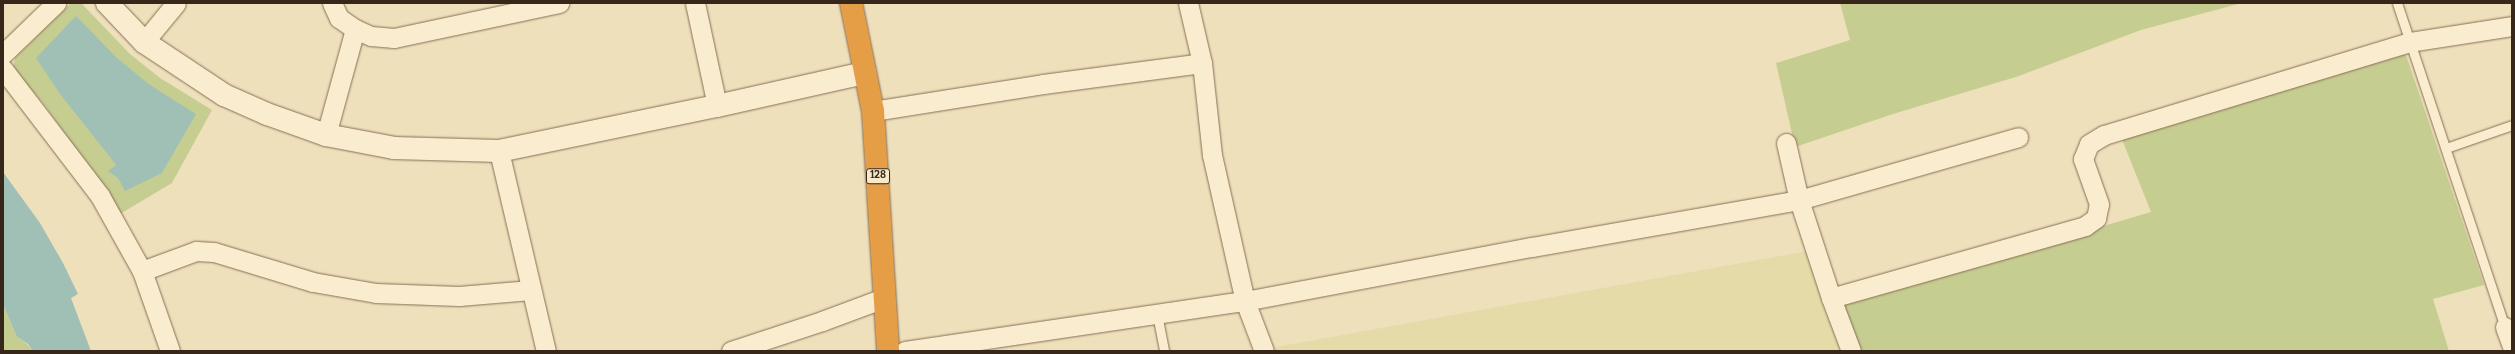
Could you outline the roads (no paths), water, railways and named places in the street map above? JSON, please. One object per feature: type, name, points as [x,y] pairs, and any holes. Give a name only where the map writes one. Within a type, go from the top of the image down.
[{"type":"highway","name":"128","points":[[851,3],[873,111],[888,351]]},
{"type":"street","points":[[3,54],[56,3]]},
{"type":"street","points":[[107,3],[144,42],[224,95],[268,114],[326,135],[394,148],[499,151],[717,106],[865,73]]},
{"type":"street","points":[[144,42],[176,3]]},
{"type":"street","points":[[332,3],[339,18],[355,29],[371,36],[394,38],[559,3]]},
{"type":"street","points":[[695,3],[717,106]]},
{"type":"street","points":[[1188,3],[1202,63],[1212,155],[1245,302],[1264,351]]},
{"type":"street","points":[[1831,298],[2085,226],[2096,218],[2099,204],[2083,159],[2089,144],[2104,135],[2410,42],[2512,26]]},
{"type":"street","points":[[326,135],[355,29]]},
{"type":"street","points":[[873,111],[1043,84],[1202,63]]},
{"type":"street","points":[[3,69],[100,196],[142,271],[170,351]]},
{"type":"street","points":[[905,351],[1245,302],[1532,247],[1799,200],[2018,137]]},
{"type":"street","points":[[1786,143],[1799,200],[1831,298],[1851,351]]},
{"type":"street","points":[[499,151],[546,351]]},
{"type":"street","points":[[142,271],[196,251],[214,252],[312,282],[376,293],[459,296],[531,290]]},
{"type":"street","points":[[731,351],[822,321],[884,298]]},
{"type":"street","points":[[2505,326],[2512,346]]},
{"type":"lane","points":[[2397,3],[2505,326]]},
{"type":"lane","points":[[2446,148],[2512,125]]},
{"type":"lane","points":[[1157,314],[1164,351]]},
{"type":"water","points":[[76,16],[117,58],[150,85],[196,114],[162,173],[125,191],[118,178],[108,171],[116,165],[60,94],[36,58]]},
{"type":"water","points":[[3,172],[40,223],[63,263],[78,294],[71,298],[91,351],[33,351],[28,344],[17,337],[3,305]]}]
